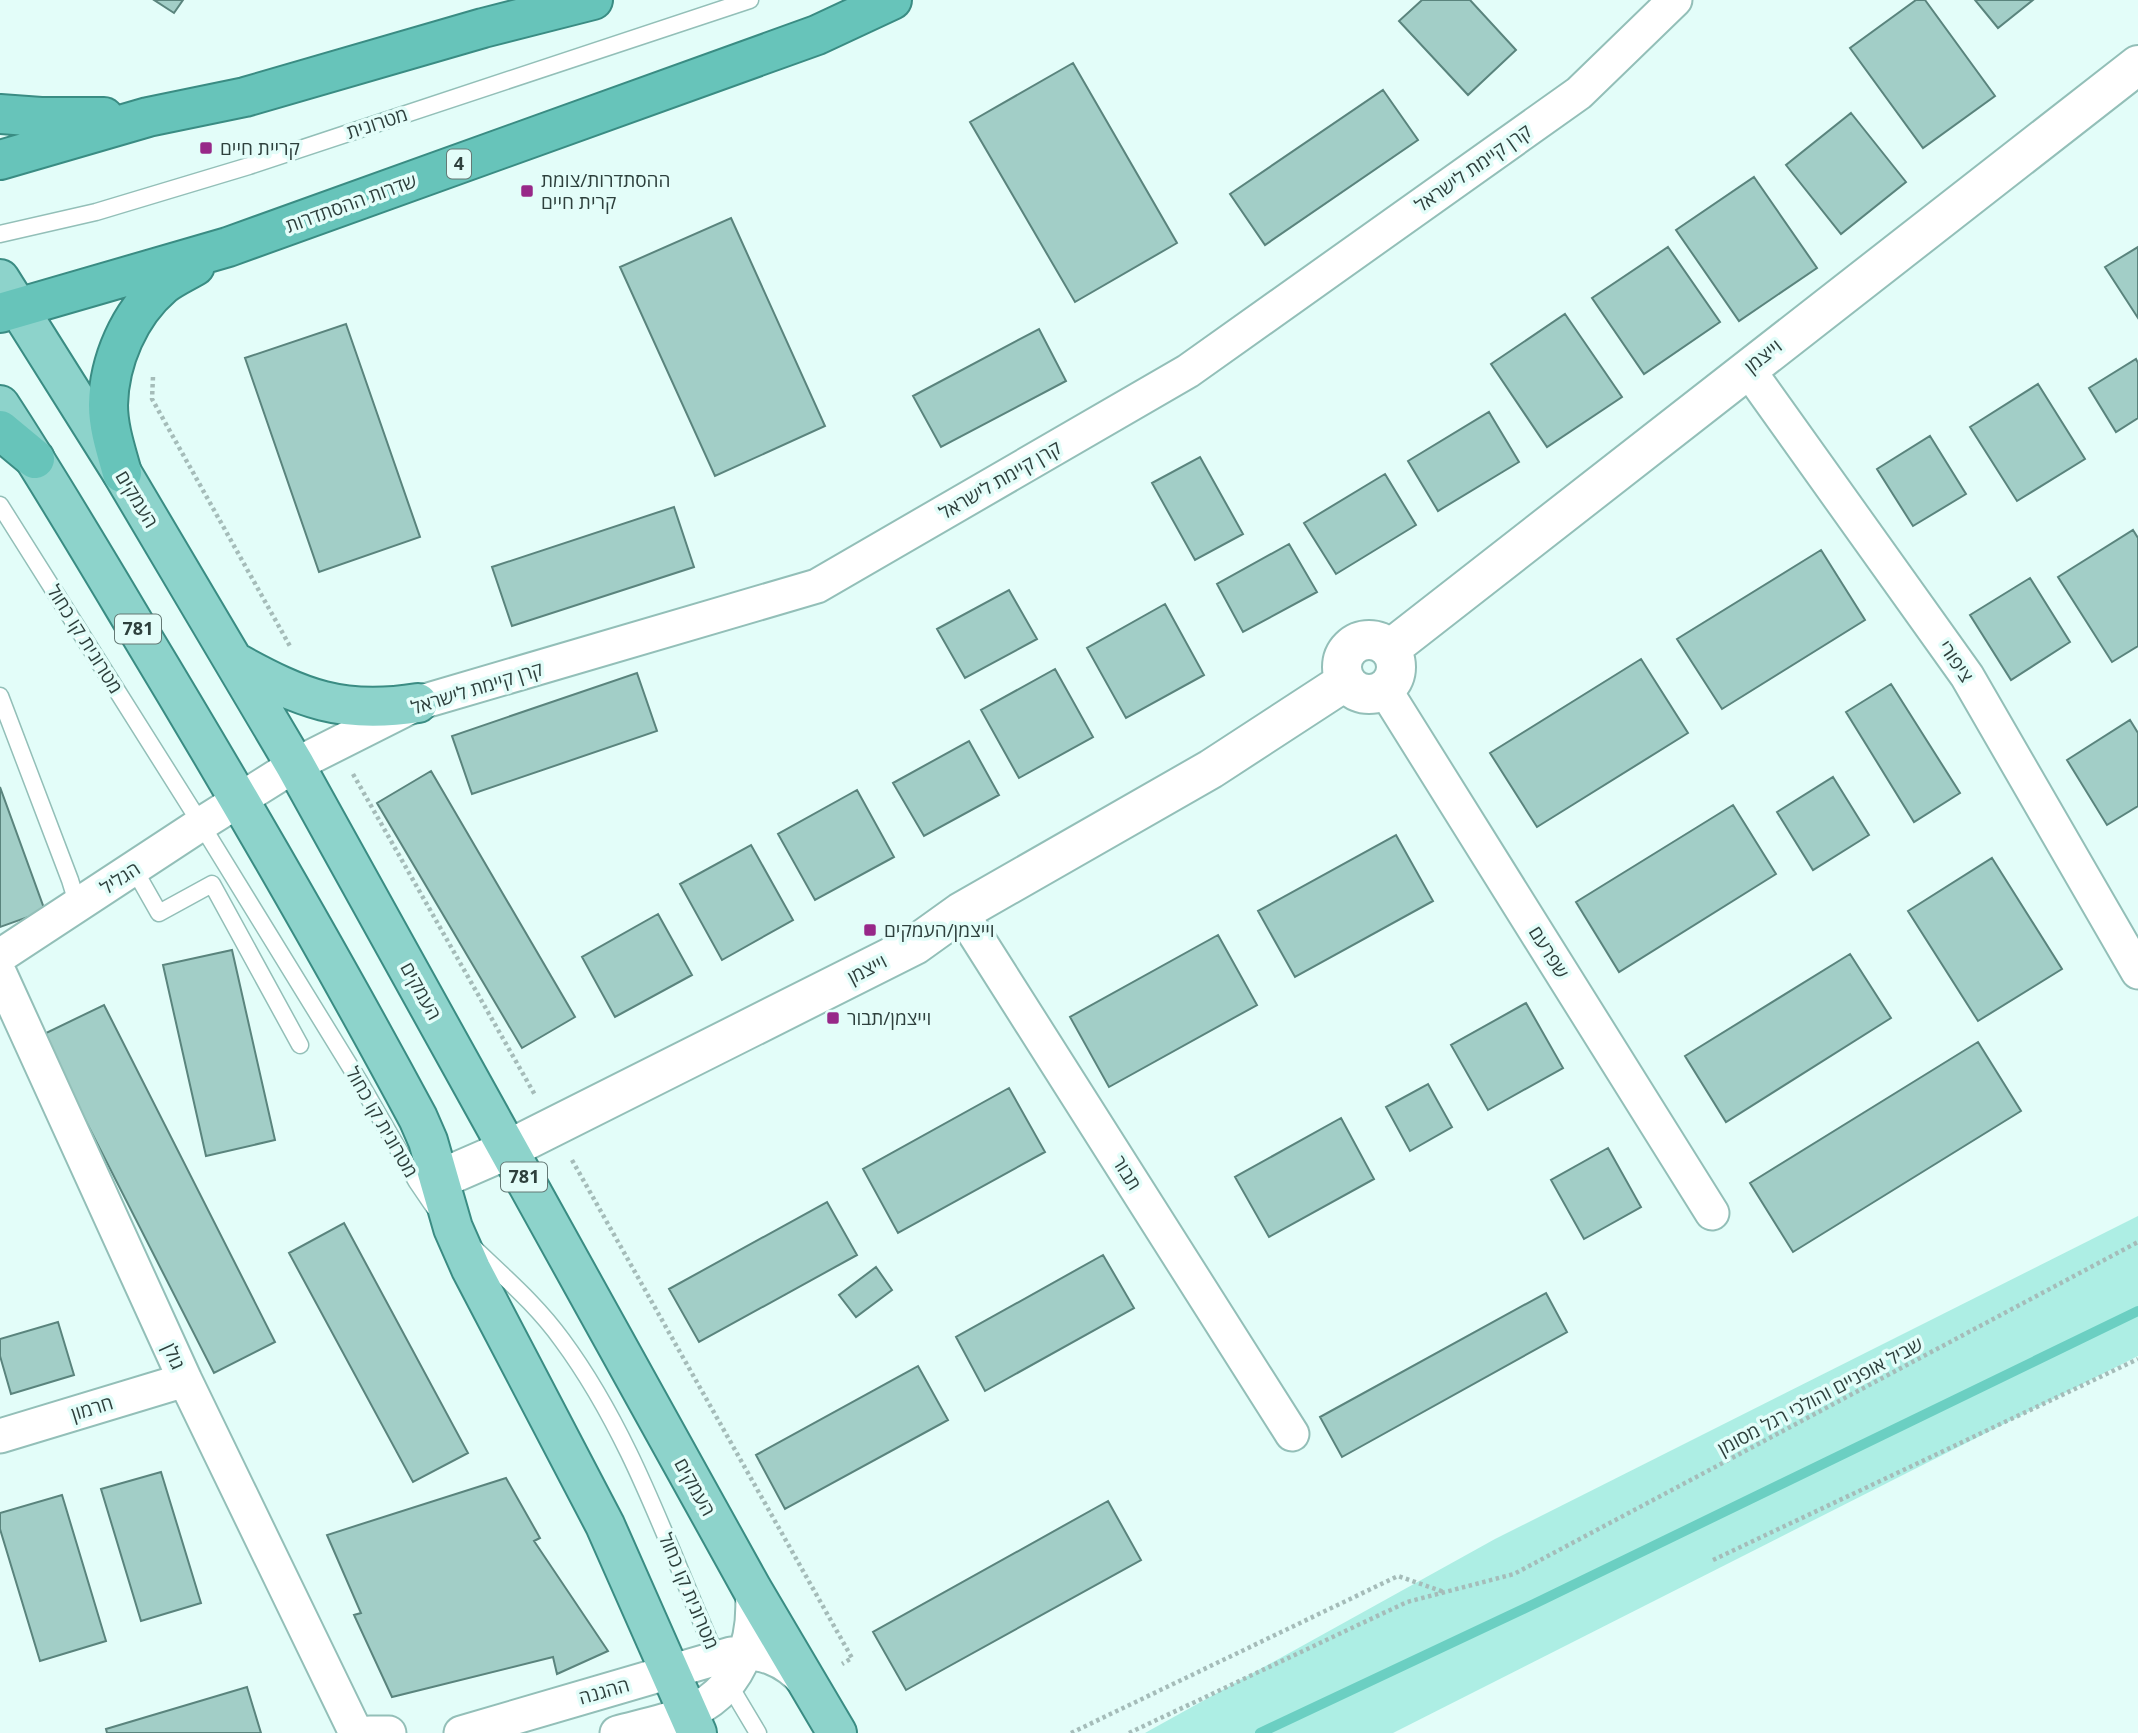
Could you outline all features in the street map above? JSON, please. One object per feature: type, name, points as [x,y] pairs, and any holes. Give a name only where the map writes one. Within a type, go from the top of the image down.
[{"type":"highway","points":[[0,160],[148,117],[245,97],[483,28],[593,0]]},
{"type":"highway","name":"שדרות ההסתדרות","points":[[6,299],[228,247],[817,35],[892,0]]},
{"type":"highway","points":[[0,114],[41,117],[148,117]]},
{"type":"highway","points":[[122,473],[110,426],[108,406],[110,381],[130,326],[145,304],[164,284],[228,247]]},
{"type":"highway","points":[[0,430],[35,458]]},
{"type":"main road","name":"העמקים","points":[[6,299],[122,473],[295,765],[752,1589],[807,1683]]},
{"type":"main road","name":"781","points":[[0,405],[35,458],[240,799],[418,1118],[440,1179],[453,1228],[477,1282],[605,1525],[692,1723]]},
{"type":"main road","points":[[235,662],[321,702],[384,708],[418,703]]},
{"type":"main road","name":"781","points":[[807,1683],[837,1733]]},
{"type":"street","name":"קרן קיימת לישראל","points":[[240,799],[295,765],[418,703],[817,586],[1188,370],[1579,93],[1675,0]]},
{"type":"street","name":"וייצמן","points":[[1390,649],[1747,368],[2134,77]]},
{"type":"street","name":"ציפורי","points":[[1747,368],[1967,676],[2138,972]]},
{"type":"street","points":[[1365,640],[1374,640],[1390,649],[1397,666],[1392,684],[1385,690],[1376,694],[1359,692],[1346,681],[1342,664],[1349,649],[1365,640]]},
{"type":"street","name":"וייצמן","points":[[440,1179],[554,1127],[915,945],[961,912],[1211,769],[1346,681]]},
{"type":"street","name":"שפרעם","points":[[1385,690],[1713,1213]]},
{"type":"street","name":"הגליל","points":[[0,956],[240,799]]},
{"type":"street","name":"תבור","points":[[961,912],[1292,1434]]},
{"type":"street","name":"גולן","points":[[0,974],[185,1380],[355,1733]]},
{"type":"street","name":"חרמון","points":[[0,1436],[185,1380]]},
{"type":"street","points":[[617,1733],[692,1723],[710,1700],[754,1620],[752,1589]]},
{"type":"street","points":[[731,1664],[775,1658],[789,1666],[807,1683]]},
{"type":"street","name":"ההגנה","points":[[461,1733],[670,1671],[731,1664]]},
{"type":"street","points":[[370,1733],[389,1733]]},
{"type":"lane","name":"מטרונית","points":[[0,234],[96,212],[249,166],[750,0]]},
{"type":"lane","name":"מטרונית קו כחול","points":[[0,505],[201,824],[359,1081],[417,1182],[453,1228],[537,1310],[589,1380],[731,1664],[758,1733]]},
{"type":"lane","points":[[0,696],[78,906]]},
{"type":"lane","points":[[134,869],[159,914],[212,884],[300,1045]]},
{"type":"path","points":[[119,351],[154,367],[152,399],[321,702]]},
{"type":"path","points":[[336,744],[852,1658],[807,1683]]},
{"type":"path","name":"שביל אופניים והולכי רגל מסומן","points":[[1129,1733],[1407,1602],[1514,1574],[2138,1242]]},
{"type":"path","points":[[1713,1560],[2138,1359]]},
{"type":"path","points":[[1071,1733],[1398,1576],[1445,1593]]},
{"type":"green space","points":[[2138,1216],[2138,1356],[1393,1733],[1145,1733],[1495,1539]]},
{"type":"building","points":[[154,0],[183,0],[174,13]]},
{"type":"building","points":[[1422,0],[1470,0],[1516,50],[1468,95],[1399,21]]},
{"type":"building","points":[[1916,0],[1925,0],[1995,96],[1923,148],[1850,48]]},
{"type":"building","points":[[1975,0],[2033,0],[1998,28]]},
{"type":"building","points":[[1073,63],[1177,243],[1075,302],[970,122]]},
{"type":"building","points":[[1383,90],[1418,140],[1265,245],[1230,194]]},
{"type":"building","points":[[1851,113],[1906,182],[1841,234],[1786,165]]},
{"type":"building","points":[[1754,177],[1817,268],[1739,321],[1676,230]]},
{"type":"building","points":[[731,218],[825,426],[715,476],[620,267]]},
{"type":"building","points":[[1668,247],[1720,322],[1644,374],[1592,298]]},
{"type":"building","points":[[2138,247],[2138,318],[2105,267]]},
{"type":"building","points":[[1565,314],[1622,397],[1547,447],[1491,364]]},
{"type":"building","points":[[346,324],[420,537],[319,572],[245,358]]},
{"type":"building","points":[[1039,329],[1066,381],[941,447],[913,396]]},
{"type":"building","points":[[2136,359],[2138,418],[2116,432],[2089,388]]},
{"type":"building","points":[[2038,384],[2085,459],[2017,501],[1970,427]]},
{"type":"building","points":[[1489,412],[1519,462],[1438,511],[1408,461]]},
{"type":"building","points":[[1930,436],[1966,494],[1913,526],[1877,469]]},
{"type":"building","points":[[1200,457],[1243,534],[1195,560],[1152,483]]},
{"type":"building","points":[[1385,474],[1416,525],[1336,574],[1304,523]]},
{"type":"building","points":[[674,507],[694,567],[512,626],[492,567]]},
{"type":"building","points":[[2133,530],[2138,538],[2138,646],[2112,662],[2058,577]]},
{"type":"building","points":[[1289,544],[1317,592],[1243,632],[1217,584]]},
{"type":"building","points":[[1821,550],[1865,620],[1722,709],[1677,639]]},
{"type":"building","points":[[2030,578],[2070,642],[2011,680],[1970,615]]},
{"type":"building","points":[[1009,590],[1037,639],[965,678],[937,629]]},
{"type":"building","points":[[1165,604],[1204,675],[1126,718],[1087,648]]},
{"type":"building","points":[[1641,659],[1688,733],[1537,827],[1490,753]]},
{"type":"building","points":[[1055,669],[1093,737],[1019,778],[981,710]]},
{"type":"building","points":[[637,673],[657,731],[472,794],[452,736]]},
{"type":"building","points":[[1891,684],[1960,793],[1914,822],[1846,712]]},
{"type":"building","points":[[2130,720],[2138,733],[2138,806],[2107,825],[2067,760]]},
{"type":"building","points":[[969,741],[999,795],[924,836],[893,783]]},
{"type":"building","points":[[431,771],[575,1017],[522,1048],[377,803]]},
{"type":"building","points":[[1833,777],[1869,835],[1813,870],[1777,812]]},
{"type":"building","points":[[0,787],[45,911],[0,927]]},
{"type":"building","points":[[857,790],[894,857],[815,900],[778,834]]},
{"type":"building","points":[[1733,805],[1776,874],[1619,972],[1576,902]]},
{"type":"building","points":[[1396,835],[1433,901],[1295,977],[1258,911]]},
{"type":"building","points":[[751,845],[793,920],[722,960],[680,884]]},
{"type":"building","points":[[1992,858],[2062,969],[1978,1021],[1908,911]]},
{"type":"building","points":[[658,914],[692,975],[615,1017],[582,957]]},
{"type":"building","points":[[1218,935],[1257,1005],[1109,1087],[1070,1017]]},
{"type":"building","points":[[232,950],[275,1140],[206,1156],[163,965]]},
{"type":"building","points":[[1850,954],[1891,1018],[1726,1122],[1685,1056]]},
{"type":"building","points":[[1526,1003],[1563,1068],[1488,1110],[1451,1045]]},
{"type":"building","points":[[104,1005],[275,1342],[214,1373],[42,1035]]},
{"type":"building","points":[[1978,1042],[2021,1111],[1793,1252],[1750,1183]]},
{"type":"building","points":[[1428,1084],[1452,1127],[1410,1151],[1386,1107]]},
{"type":"building","points":[[1009,1088],[1045,1152],[898,1233],[863,1169]]},
{"type":"building","points":[[1341,1118],[1374,1179],[1269,1237],[1235,1177]]},
{"type":"building","points":[[1608,1148],[1641,1207],[1584,1239],[1551,1180]]},
{"type":"building","points":[[827,1202],[857,1255],[699,1342],[669,1289]]},
{"type":"building","points":[[344,1223],[468,1453],[413,1482],[289,1253]]},
{"type":"building","points":[[1103,1255],[1134,1308],[985,1391],[956,1337]]},
{"type":"building","points":[[876,1267],[892,1290],[856,1317],[839,1295]]},
{"type":"building","points":[[1546,1293],[1567,1332],[1342,1457],[1320,1417]]},
{"type":"building","points":[[58,1322],[74,1375],[11,1394],[0,1356],[0,1339]]},
{"type":"building","points":[[918,1366],[948,1420],[785,1509],[756,1455]]},
{"type":"building","points":[[161,1472],[201,1603],[141,1621],[101,1489]]},
{"type":"building","points":[[506,1478],[540,1538],[534,1541],[608,1651],[557,1674],[553,1657],[392,1697],[354,1615],[361,1613],[327,1535]]},
{"type":"building","points":[[62,1495],[106,1641],[40,1661],[0,1529],[0,1513]]},
{"type":"building","points":[[1108,1501],[1141,1560],[906,1690],[873,1632]]},
{"type":"building","points":[[247,1687],[261,1733],[107,1733],[106,1729]]},
{"type":"waterway","points":[[1260,1733],[1536,1603],[2138,1311]]},
{"type":"place","name":"קריית חיים","points":[[206,148]]},
{"type":"place","name":"ההסתדרות/צומת קרית חיים","points":[[527,191]]},
{"type":"place","name":"וייצמן/העמקים","points":[[870,930]]},
{"type":"place","name":"וייצמן/תבור","points":[[833,1018]]}]
